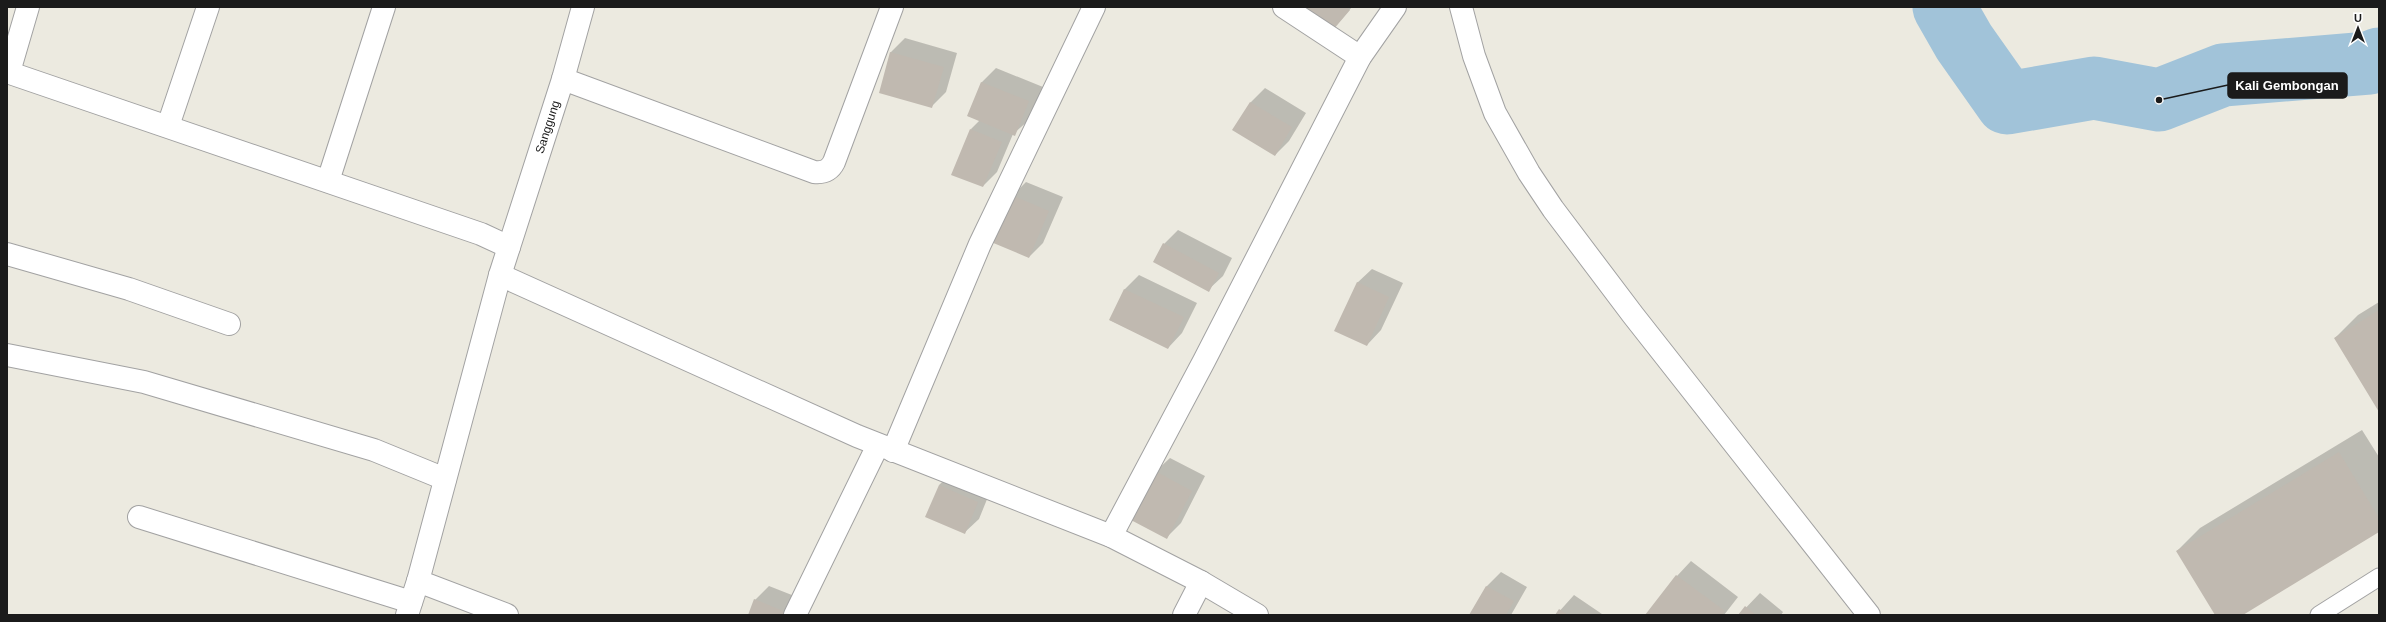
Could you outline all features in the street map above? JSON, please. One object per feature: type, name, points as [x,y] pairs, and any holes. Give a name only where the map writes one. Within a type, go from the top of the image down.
[{"type":"street","points":[[28,7],[8,72],[481,234],[509,247]]},
{"type":"street","points":[[168,126],[208,7]]},
{"type":"street","points":[[328,181],[384,7]]},
{"type":"street","name":"Sanggung","points":[[409,608],[418,581],[500,275],[563,79],[583,7]]},
{"type":"street","points":[[563,79],[814,172],[822,172],[827,170],[834,162],[892,7]]},
{"type":"street","points":[[795,615],[886,448],[980,244],[1094,7]]},
{"type":"street","points":[[1284,7],[1360,57]]},
{"type":"street","points":[[1111,536],[1204,361],[1360,57],[1395,7]]},
{"type":"street","points":[[1461,7],[1474,56],[1495,113],[1529,173],[1633,315],[1869,615]]},
{"type":"street","points":[[7,254],[129,289],[229,324]]},
{"type":"street","points":[[500,275],[886,448],[1111,536],[1201,582],[1257,615]]},
{"type":"street","points":[[7,355],[144,382],[374,450],[445,479]]},
{"type":"street","points":[[139,517],[409,608]]},
{"type":"street","points":[[418,581],[507,615]]},
{"type":"street","points":[[1184,615],[1201,582]]},
{"type":"lane","points":[[2319,615],[2379,577]]},
{"type":"building","points":[[1304,7],[1346,7],[1350,10],[1333,30]]},
{"type":"building","points":[[890,52],[944,67],[932,108],[879,93]]},
{"type":"building","points":[[981,82],[1029,101],[1015,136],[967,116]]},
{"type":"building","points":[[1250,102],[1292,127],[1275,156],[1232,130]]},
{"type":"building","points":[[970,129],[1002,142],[983,187],[951,175]]},
{"type":"building","points":[[1011,195],[1049,211],[1029,258],[991,242]]},
{"type":"building","points":[[1163,243],[1219,273],[1209,292],[1153,262]]},
{"type":"building","points":[[1357,282],[1389,297],[1367,346],[1334,331]]},
{"type":"building","points":[[1124,289],[1184,317],[1168,349],[1109,320]]},
{"type":"building","points":[[2379,310],[2379,412],[2334,338]]},
{"type":"building","points":[[2339,452],[2379,518],[2379,532],[2243,615],[2215,615],[2176,551]]},
{"type":"building","points":[[1155,471],[1192,491],[1167,539],[1129,519]]},
{"type":"building","points":[[939,485],[978,502],[965,534],[925,517]]},
{"type":"building","points":[[1676,575],[1725,611],[1722,615],[1645,615]]},
{"type":"building","points":[[1486,586],[1514,601],[1506,615],[1469,615]]},
{"type":"building","points":[[754,599],[788,613],[788,615],[748,615]]},
{"type":"building","points":[[1745,606],[1756,615],[1738,615]]},
{"type":"building","points":[[1559,609],[1568,615],[1555,615]]},
{"type":"waterway","points":[[1944,7],[1964,42],[2007,103],[2094,88],[2159,100],[2223,75],[2369,63],[2379,59]]},
{"type":"place","name":"Kali Gembongan","points":[[2159,100]]}]
